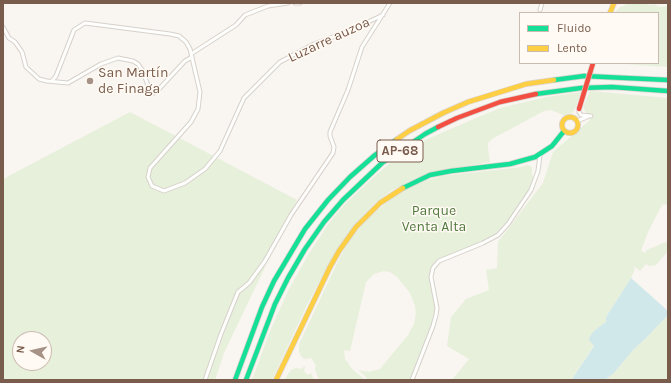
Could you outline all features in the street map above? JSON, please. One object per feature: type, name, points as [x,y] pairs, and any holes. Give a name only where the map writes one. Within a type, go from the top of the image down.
[{"type":"main road","points":[[564,131],[570,133],[578,127],[576,119],[593,64]]},
{"type":"main road","name":"AP-68","points":[[235,380],[262,307],[274,281],[305,229],[328,200],[350,177],[375,155],[409,131],[468,102],[526,84],[584,76],[668,80]]},
{"type":"main road","name":"AP-68","points":[[246,380],[280,293],[309,242],[330,214],[357,185],[382,163],[403,148],[425,134],[457,118],[500,102],[529,95],[581,88],[612,87],[668,91]]},
{"type":"main road","points":[[564,131],[562,127],[562,120],[567,117],[576,119]]},
{"type":"main road","points":[[276,380],[339,251],[356,227],[380,203],[400,190],[430,175],[522,162],[540,155],[552,146],[564,131]]},
{"type":"street","points":[[3,27],[5,28],[9,38],[15,42],[22,52],[26,67],[39,79],[68,83],[101,64],[118,58],[133,61],[138,64],[150,90],[154,93],[184,61],[236,25],[245,15],[268,6],[288,3]]},
{"type":"street","points":[[295,3],[300,3]]},
{"type":"street","points":[[385,3],[387,8]]},
{"type":"street","points":[[206,380],[221,334],[238,292],[249,282],[265,261],[291,214],[333,153],[334,147],[330,132],[348,90],[362,47],[390,3]]},
{"type":"street","points":[[540,10],[542,3]]},
{"type":"street","name":"Luzarre auzoa","points":[[52,81],[56,76],[74,30],[84,23],[170,34],[179,36],[186,42],[192,55],[200,92],[198,109],[191,122],[150,168],[148,177],[152,186],[164,191],[185,182],[205,169],[220,151],[244,98],[280,62],[314,44],[349,31],[383,15]]},
{"type":"street","points":[[576,119],[591,116],[581,115],[579,109]]},
{"type":"street","points":[[412,380],[436,315],[437,308],[431,277],[433,268],[439,261],[483,244],[498,235],[508,224],[531,190],[538,171],[540,155]]},
{"type":"green space","points":[[626,3],[641,3],[650,5],[654,4],[660,7],[668,6],[668,67],[625,64],[659,64],[659,12],[615,12],[620,7],[626,5]]},
{"type":"green space","points":[[590,91],[668,98],[668,204],[662,205],[648,232],[641,251],[645,253],[647,250],[666,242],[668,244],[668,251],[656,265],[649,266],[646,264],[640,271],[634,266],[635,269],[631,278],[606,317],[607,322],[595,330],[594,345],[572,379],[452,380],[469,359],[447,346],[451,317],[466,299],[489,290],[486,270],[497,268],[498,242],[543,183],[553,152],[590,120],[583,107]]},
{"type":"green space","points":[[581,92],[576,107],[572,113],[563,115],[551,110],[544,111],[492,139],[488,143],[490,162],[429,173],[391,191],[375,203],[359,220],[335,252],[309,301],[272,380],[252,380],[270,331],[288,291],[308,255],[329,223],[345,204],[376,175],[396,158],[423,141],[500,108],[547,97]]},
{"type":"green space","points":[[130,112],[297,200],[224,353],[215,380],[3,380],[3,179]]},
{"type":"green space","name":"Parque Venta Alta","points":[[527,165],[532,167],[532,175],[535,181],[517,211],[498,235],[439,261],[431,272],[436,314],[412,380],[368,380],[358,370],[369,372],[380,369],[408,335],[414,324],[416,313],[410,293],[397,277],[390,272],[384,271],[374,274],[366,282],[350,351],[344,350],[345,360],[364,380],[319,380],[315,369],[316,365],[311,358],[304,359],[301,356],[299,352],[299,344],[340,257],[351,238],[369,217],[392,198],[427,180],[442,176],[521,167]]},
{"type":"green space","points":[[668,315],[668,380],[605,380],[613,374],[634,349]]},
{"type":"green space","points":[[304,366],[304,371],[308,375],[311,373],[314,380],[284,380],[291,370],[296,368],[302,369]]},
{"type":"water","points":[[631,278],[668,311],[668,315],[634,349],[613,374],[606,379],[566,380],[572,379],[594,346],[589,340],[590,336],[595,330],[606,322],[606,317]]},
{"type":"traffic: fast","points":[[554,80],[584,76],[668,80]]},
{"type":"traffic: fast","points":[[536,94],[581,88],[612,87],[668,91]]},
{"type":"traffic: fast","points":[[246,380],[275,304],[305,249],[324,222],[343,200],[382,163],[438,127]]},
{"type":"traffic: fast","points":[[403,188],[430,175],[510,164],[535,157],[552,146],[564,131]]},
{"type":"traffic: fast","points":[[235,380],[262,307],[274,281],[305,229],[328,200],[350,177],[375,155],[396,140]]},
{"type":"traffic: slow","points":[[610,12],[614,3]]},
{"type":"traffic: slow","points":[[396,140],[409,131],[443,113],[468,102],[526,84],[554,80]]},
{"type":"traffic: slow","points":[[567,117],[573,117],[578,122],[578,125],[576,131],[573,133],[567,133],[562,128],[562,122],[567,117]]},
{"type":"traffic: slow","points":[[276,380],[339,251],[356,227],[380,203],[403,188]]},
{"type":"traffic: jam","points":[[579,109],[593,64]]},
{"type":"traffic: jam","points":[[438,127],[457,118],[500,102],[536,94]]},
{"type":"place","name":"San Martín de Finaga","points":[[90,81]]}]
